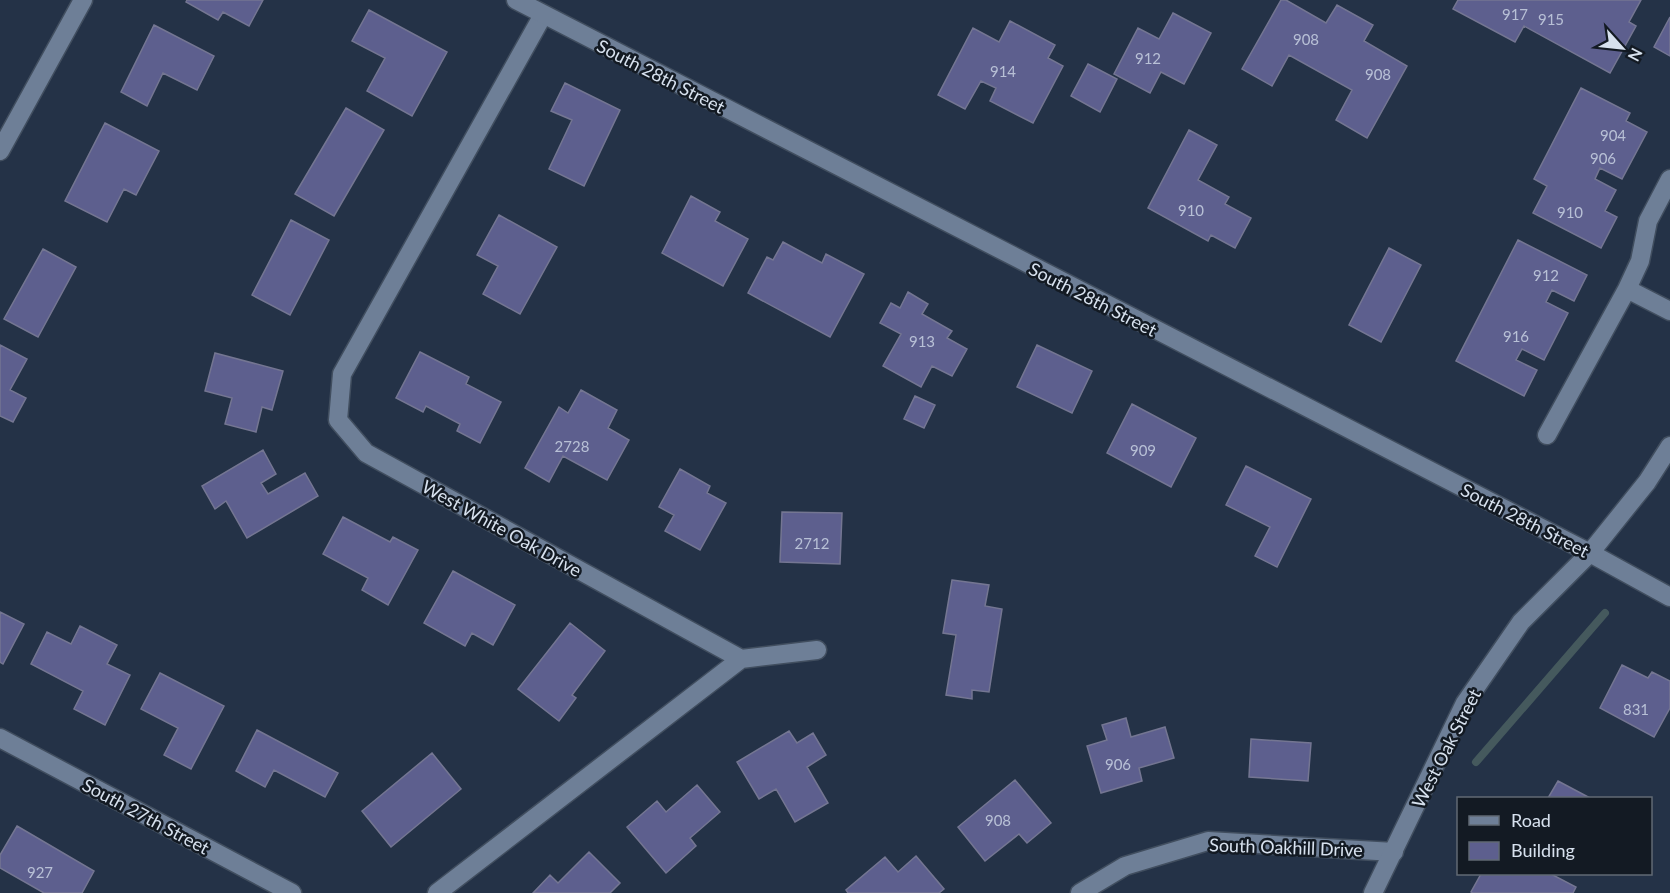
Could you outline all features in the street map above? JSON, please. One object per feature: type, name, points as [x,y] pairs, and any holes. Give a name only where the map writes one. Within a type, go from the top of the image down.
[{"type":"street","points":[[0,151],[83,0]]},
{"type":"street","name":"South 28th Street","points":[[516,0],[1590,553],[1670,597]]},
{"type":"street","name":"West White Oak Drive","points":[[543,15],[342,374],[338,420],[366,453],[741,659]]},
{"type":"street","points":[[1547,435],[1627,289],[1640,261],[1648,221],[1670,179]]},
{"type":"street","points":[[1627,289],[1670,311]]},
{"type":"street","name":"West Oak Street","points":[[1373,893],[1465,703],[1521,622],[1590,553],[1647,482],[1670,446]]},
{"type":"street","points":[[437,893],[741,659],[817,650]]},
{"type":"street","name":"South 27th Street","points":[[0,738],[292,893]]},
{"type":"street","name":"South Oakhill Drive","points":[[1080,893],[1125,866],[1208,841],[1394,852]]},
{"type":"building","points":[[187,0],[263,0],[249,26],[223,12],[218,20],[186,2]]},
{"type":"building","points":[[1281,0],[1286,0],[1326,23],[1337,5],[1373,25],[1364,41],[1407,66],[1367,138],[1336,120],[1352,90],[1289,55],[1272,86],[1242,69]]},
{"type":"building","points":[[1458,0],[1641,0],[1629,22],[1636,26],[1610,73],[1524,26],[1515,42],[1453,9]]},
{"type":"building","points":[[369,10],[447,52],[412,116],[367,91],[385,58],[352,41]]},
{"type":"building","points":[[1173,13],[1211,33],[1184,84],[1161,72],[1150,93],[1114,74],[1138,28],[1159,39]]},
{"type":"building","points":[[1670,17],[1670,56],[1654,47]]},
{"type":"building","points":[[1010,21],[1055,45],[1048,58],[1063,66],[1033,123],[990,101],[996,88],[981,81],[965,109],[938,95],[973,28],[999,42]]},
{"type":"building","points":[[154,25],[214,56],[197,90],[163,73],[147,106],[121,92]]},
{"type":"building","points":[[1088,64],[1117,79],[1100,112],[1071,96]]},
{"type":"building","points":[[565,83],[620,110],[584,186],[549,169],[572,120],[551,111]]},
{"type":"building","points":[[1581,88],[1630,113],[1626,121],[1647,132],[1622,179],[1600,168],[1595,179],[1616,190],[1605,211],[1617,217],[1601,248],[1533,213],[1547,186],[1534,179]]},
{"type":"building","points":[[346,108],[384,130],[334,216],[295,194]]},
{"type":"building","points":[[105,123],[159,151],[136,195],[124,189],[107,222],[65,201]]},
{"type":"building","points":[[1189,130],[1217,145],[1198,180],[1229,197],[1225,204],[1251,218],[1235,248],[1211,235],[1208,241],[1148,208]]},
{"type":"building","points":[[691,196],[720,212],[715,221],[748,239],[723,286],[662,253]]},
{"type":"building","points":[[499,215],[557,247],[520,314],[483,294],[498,266],[477,255]]},
{"type":"building","points":[[291,220],[329,240],[290,315],[252,295]]},
{"type":"building","points":[[1518,240],[1587,275],[1574,301],[1552,290],[1546,302],[1568,313],[1544,360],[1522,349],[1516,360],[1537,370],[1524,396],[1456,361]]},
{"type":"building","points":[[783,242],[822,263],[826,254],[864,274],[830,337],[748,293],[767,257],[773,260]]},
{"type":"building","points":[[1389,248],[1421,265],[1381,342],[1349,325]]},
{"type":"building","points":[[43,249],[76,267],[38,337],[4,319]]},
{"type":"building","points":[[908,292],[928,304],[922,314],[952,331],[947,338],[967,349],[952,376],[932,366],[921,387],[883,366],[901,334],[880,323],[891,303],[900,308]]},
{"type":"building","points":[[0,345],[27,359],[10,390],[26,398],[13,422],[0,416]]},
{"type":"building","points":[[1037,345],[1092,371],[1072,413],[1017,387]]},
{"type":"building","points":[[420,352],[469,377],[466,384],[501,402],[480,443],[457,431],[460,424],[426,406],[423,412],[396,398]]},
{"type":"building","points":[[215,353],[283,371],[272,410],[262,407],[256,432],[225,424],[232,398],[205,391]]},
{"type":"building","points":[[581,390],[617,410],[608,428],[629,440],[607,480],[563,456],[549,482],[525,468],[559,407],[568,413]]},
{"type":"building","points":[[915,396],[935,405],[924,428],[904,419]]},
{"type":"building","points":[[1132,404],[1196,438],[1171,487],[1107,453]]},
{"type":"building","points":[[263,450],[276,474],[261,483],[268,494],[305,473],[318,496],[247,538],[226,501],[215,509],[202,486]]},
{"type":"building","points":[[1246,466],[1311,499],[1277,567],[1255,556],[1270,527],[1226,505]]},
{"type":"building","points":[[680,469],[710,486],[707,493],[726,503],[700,550],[665,531],[674,515],[659,507]]},
{"type":"building","points":[[782,512],[842,513],[840,564],[780,562]]},
{"type":"building","points":[[343,517],[390,542],[393,537],[418,550],[388,605],[362,590],[368,578],[323,554]]},
{"type":"building","points":[[453,571],[515,605],[493,645],[472,633],[465,646],[424,623]]},
{"type":"building","points":[[952,580],[989,585],[985,606],[1002,609],[989,692],[972,690],[972,699],[946,695],[956,635],[943,633]]},
{"type":"building","points":[[0,612],[24,624],[3,664],[0,662]]},
{"type":"building","points":[[570,623],[605,651],[572,695],[576,698],[559,721],[518,689]]},
{"type":"building","points":[[80,626],[117,645],[107,664],[130,675],[105,725],[74,709],[83,691],[31,664],[47,632],[71,644]]},
{"type":"building","points":[[1622,665],[1648,678],[1652,672],[1670,681],[1670,708],[1654,737],[1600,708]]},
{"type":"building","points":[[160,673],[224,706],[191,769],[164,755],[178,728],[141,709]]},
{"type":"building","points":[[1126,718],[1131,737],[1165,727],[1174,758],[1139,768],[1142,781],[1101,793],[1087,746],[1107,740],[1102,725]]},
{"type":"building","points":[[257,730],[338,773],[325,797],[274,770],[265,787],[236,771]]},
{"type":"building","points":[[789,731],[797,743],[813,733],[826,755],[807,767],[828,803],[795,822],[776,789],[759,799],[737,762]]},
{"type":"building","points":[[1251,739],[1311,743],[1308,781],[1249,777]]},
{"type":"building","points":[[432,753],[461,789],[391,847],[362,811]]},
{"type":"building","points":[[1015,780],[1051,823],[1027,843],[1019,834],[985,861],[958,827]]},
{"type":"building","points":[[1558,781],[1588,797],[1549,797]]},
{"type":"building","points":[[697,785],[720,812],[690,838],[696,846],[666,873],[627,827],[657,801],[666,812]]},
{"type":"building","points":[[17,826],[94,871],[82,893],[44,893],[0,868],[0,855]]},
{"type":"building","points":[[589,852],[620,883],[610,893],[533,893],[550,875],[558,883]]},
{"type":"building","points":[[916,856],[944,889],[939,893],[848,893],[846,890],[885,857],[898,872]]},
{"type":"building","points":[[1480,875],[1553,875],[1576,887],[1573,893],[1471,892]]},
{"type":"waterway","points":[[1476,762],[1605,613]]}]
